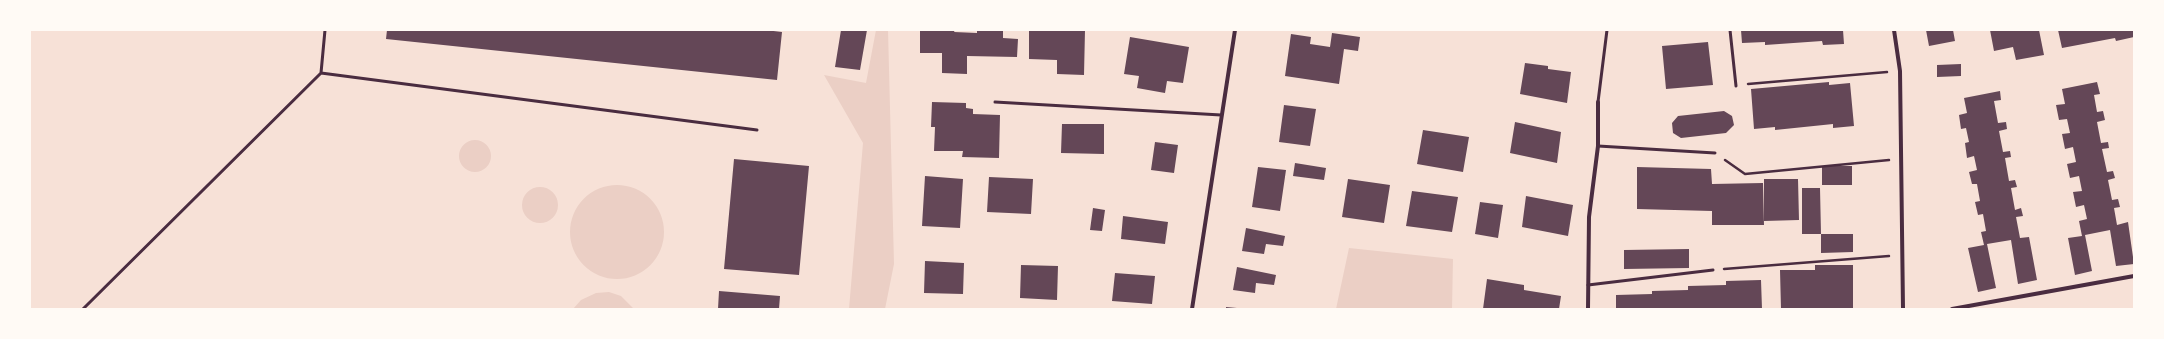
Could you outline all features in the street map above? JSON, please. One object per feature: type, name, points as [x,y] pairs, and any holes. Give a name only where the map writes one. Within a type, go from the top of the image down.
[{"type":"street","points":[[1192,309],[1235,30]]},
{"type":"street","points":[[1894,30],[1900,71],[1901,255],[1903,309]]},
{"type":"street","points":[[1588,309],[1591,194],[1598,146],[1598,102]]},
{"type":"street","points":[[1952,309],[2134,276]]},
{"type":"lane","points":[[83,309],[320,73],[325,30]]},
{"type":"lane","points":[[1598,102],[1606,30]]},
{"type":"lane","points":[[1730,30],[1736,86]]},
{"type":"lane","points":[[320,73],[757,130]]},
{"type":"lane","points":[[995,102],[1221,115]]},
{"type":"lane","points":[[1598,146],[1715,153]]},
{"type":"lane","points":[[1588,285],[1713,270]]},
{"type":"path","points":[[1736,86],[1900,71]]},
{"type":"path","points":[[1715,153],[1745,174],[1901,159]]},
{"type":"path","points":[[1713,270],[1901,255]]},
{"type":"shaded area","points":[[876,30],[888,30],[894,264],[885,309],[849,309],[863,143],[824,75],[866,83]]},
{"type":"shaded area","points":[[472,140],[478,140],[487,144],[491,156],[487,168],[478,172],[472,172],[463,168],[459,159],[459,153],[463,144]]},
{"type":"shaded area","points":[[617,185],[635,189],[650,199],[660,214],[664,232],[660,250],[650,265],[635,275],[617,279],[599,275],[584,265],[574,250],[570,232],[574,214],[584,199],[599,189]]},
{"type":"shaded area","points":[[540,187],[550,190],[555,195],[558,205],[555,215],[550,220],[540,223],[530,220],[525,215],[522,205],[525,195],[530,190]]},
{"type":"shaded area","points":[[1349,248],[1453,259],[1452,309],[1336,309]]},
{"type":"shaded area","points":[[609,292],[621,296],[634,309],[573,309],[581,300],[596,293]]},
{"type":"building","points":[[387,30],[765,30],[782,32],[777,80],[386,39]]},
{"type":"building","points":[[841,30],[867,30],[860,70],[835,67]]},
{"type":"building","points":[[920,30],[955,30],[954,32],[977,33],[977,30],[1003,30],[1003,38],[1018,39],[1017,57],[967,56],[967,74],[942,73],[942,53],[920,53]]},
{"type":"building","points":[[1029,30],[1085,30],[1084,75],[1057,74],[1057,60],[1029,59]]},
{"type":"building","points":[[1741,30],[1843,30],[1844,44],[1823,45],[1822,41],[1765,45],[1765,42],[1742,43]]},
{"type":"building","points":[[1926,30],[1953,30],[1955,41],[1929,46]]},
{"type":"building","points":[[1990,30],[2039,30],[2044,55],[2016,60],[2013,47],[1994,51]]},
{"type":"building","points":[[2058,30],[2134,30],[2134,37],[2116,41],[2115,38],[2062,48]]},
{"type":"building","points":[[1332,33],[1360,37],[1358,51],[1344,49],[1339,84],[1285,76],[1291,34],[1311,37],[1310,44],[1330,47]]},
{"type":"building","points":[[1130,37],[1189,47],[1183,83],[1167,81],[1165,93],[1137,88],[1139,76],[1124,74]]},
{"type":"building","points":[[1708,42],[1713,85],[1666,89],[1662,46]]},
{"type":"building","points":[[1525,63],[1548,66],[1548,69],[1571,72],[1567,103],[1520,94]]},
{"type":"building","points":[[1961,64],[1961,76],[1937,77],[1937,65]]},
{"type":"building","points":[[1829,82],[1829,85],[1850,83],[1854,126],[1833,128],[1833,124],[1775,130],[1775,127],[1754,129],[1751,89]]},
{"type":"building","points":[[2097,82],[2100,94],[2094,95],[2097,112],[2103,111],[2105,120],[2097,122],[2101,143],[2108,142],[2109,148],[2102,149],[2107,172],[2113,171],[2115,178],[2108,180],[2112,200],[2118,199],[2120,207],[2114,208],[2117,225],[2128,222],[2134,264],[2116,266],[2110,230],[2085,235],[2092,271],[2075,275],[2068,238],[2082,236],[2079,221],[2087,219],[2084,205],[2076,207],[2073,192],[2082,191],[2079,176],[2070,178],[2067,164],[2076,162],[2073,147],[2065,149],[2062,134],[2070,133],[2067,119],[2059,120],[2056,105],[2065,104],[2062,89]]},
{"type":"building","points":[[2000,91],[2001,100],[1994,101],[1998,123],[2006,122],[2007,129],[1999,131],[2003,152],[2010,151],[2011,157],[2005,158],[2009,181],[2015,180],[2017,187],[2011,188],[2015,210],[2021,208],[2023,216],[2016,217],[2020,238],[2029,237],[2037,280],[2018,284],[2011,240],[1987,244],[1996,288],[1978,292],[1968,248],[1984,245],[1981,232],[1986,231],[1983,214],[1978,215],[1975,202],[1980,201],[1977,184],[1972,184],[1969,172],[1977,170],[1974,156],[1967,158],[1965,143],[1969,142],[1966,128],[1961,129],[1959,115],[1967,113],[1964,98]]},
{"type":"building","points":[[932,102],[966,103],[966,108],[973,109],[973,114],[1000,115],[999,158],[962,157],[963,151],[934,151],[935,127],[931,127]]},
{"type":"building","points":[[1284,105],[1316,109],[1310,146],[1279,142]]},
{"type":"building","points":[[1724,111],[1732,116],[1734,125],[1726,133],[1681,138],[1673,133],[1672,123],[1678,116]]},
{"type":"building","points":[[1515,122],[1561,132],[1557,163],[1510,153]]},
{"type":"building","points":[[1062,124],[1104,124],[1104,154],[1061,153]]},
{"type":"building","points":[[1423,130],[1469,137],[1463,172],[1417,164]]},
{"type":"building","points":[[1155,142],[1178,145],[1174,173],[1151,170]]},
{"type":"building","points":[[734,159],[809,166],[799,275],[724,269]]},
{"type":"building","points":[[1295,163],[1326,168],[1324,180],[1293,176]]},
{"type":"building","points":[[1822,166],[1852,166],[1852,185],[1822,185]]},
{"type":"building","points":[[1258,167],[1286,170],[1280,211],[1252,207]]},
{"type":"building","points":[[1637,167],[1711,169],[1712,184],[1763,183],[1764,225],[1712,225],[1712,211],[1637,209]]},
{"type":"building","points":[[925,176],[963,179],[960,228],[922,226]]},
{"type":"building","points":[[989,177],[1033,179],[1031,214],[987,212]]},
{"type":"building","points":[[1348,179],[1390,185],[1384,223],[1342,217]]},
{"type":"building","points":[[1764,179],[1798,179],[1799,220],[1764,221]]},
{"type":"building","points":[[1802,188],[1820,188],[1821,234],[1802,234]]},
{"type":"building","points":[[1412,191],[1458,197],[1452,232],[1406,226]]},
{"type":"building","points":[[1526,196],[1573,205],[1568,236],[1522,227]]},
{"type":"building","points":[[1480,202],[1503,205],[1498,238],[1475,234]]},
{"type":"building","points":[[1093,208],[1105,210],[1102,231],[1090,230]]},
{"type":"building","points":[[1123,216],[1168,222],[1165,244],[1121,239]]},
{"type":"building","points":[[1246,228],[1285,236],[1283,246],[1266,244],[1264,254],[1242,251]]},
{"type":"building","points":[[1821,234],[1853,234],[1853,252],[1821,253]]},
{"type":"building","points":[[1689,249],[1689,268],[1624,269],[1624,250]]},
{"type":"building","points":[[925,261],[964,263],[963,294],[924,293]]},
{"type":"building","points":[[1021,265],[1058,266],[1057,300],[1020,298]]},
{"type":"building","points":[[1815,265],[1853,265],[1853,308],[1781,309],[1780,270],[1815,270]]},
{"type":"building","points":[[1237,267],[1276,275],[1274,285],[1256,283],[1255,293],[1233,290]]},
{"type":"building","points":[[1115,273],[1155,276],[1152,304],[1112,301]]},
{"type":"building","points":[[1487,279],[1524,285],[1524,290],[1561,296],[1559,309],[1483,309]]},
{"type":"building","points":[[1761,280],[1762,309],[1616,309],[1616,295],[1652,294],[1652,291],[1688,290],[1688,286],[1726,285],[1726,281]]},
{"type":"building","points":[[719,291],[780,296],[779,309],[718,309]]},
{"type":"building","points":[[1226,307],[1237,308],[1237,309],[1226,309]]}]
